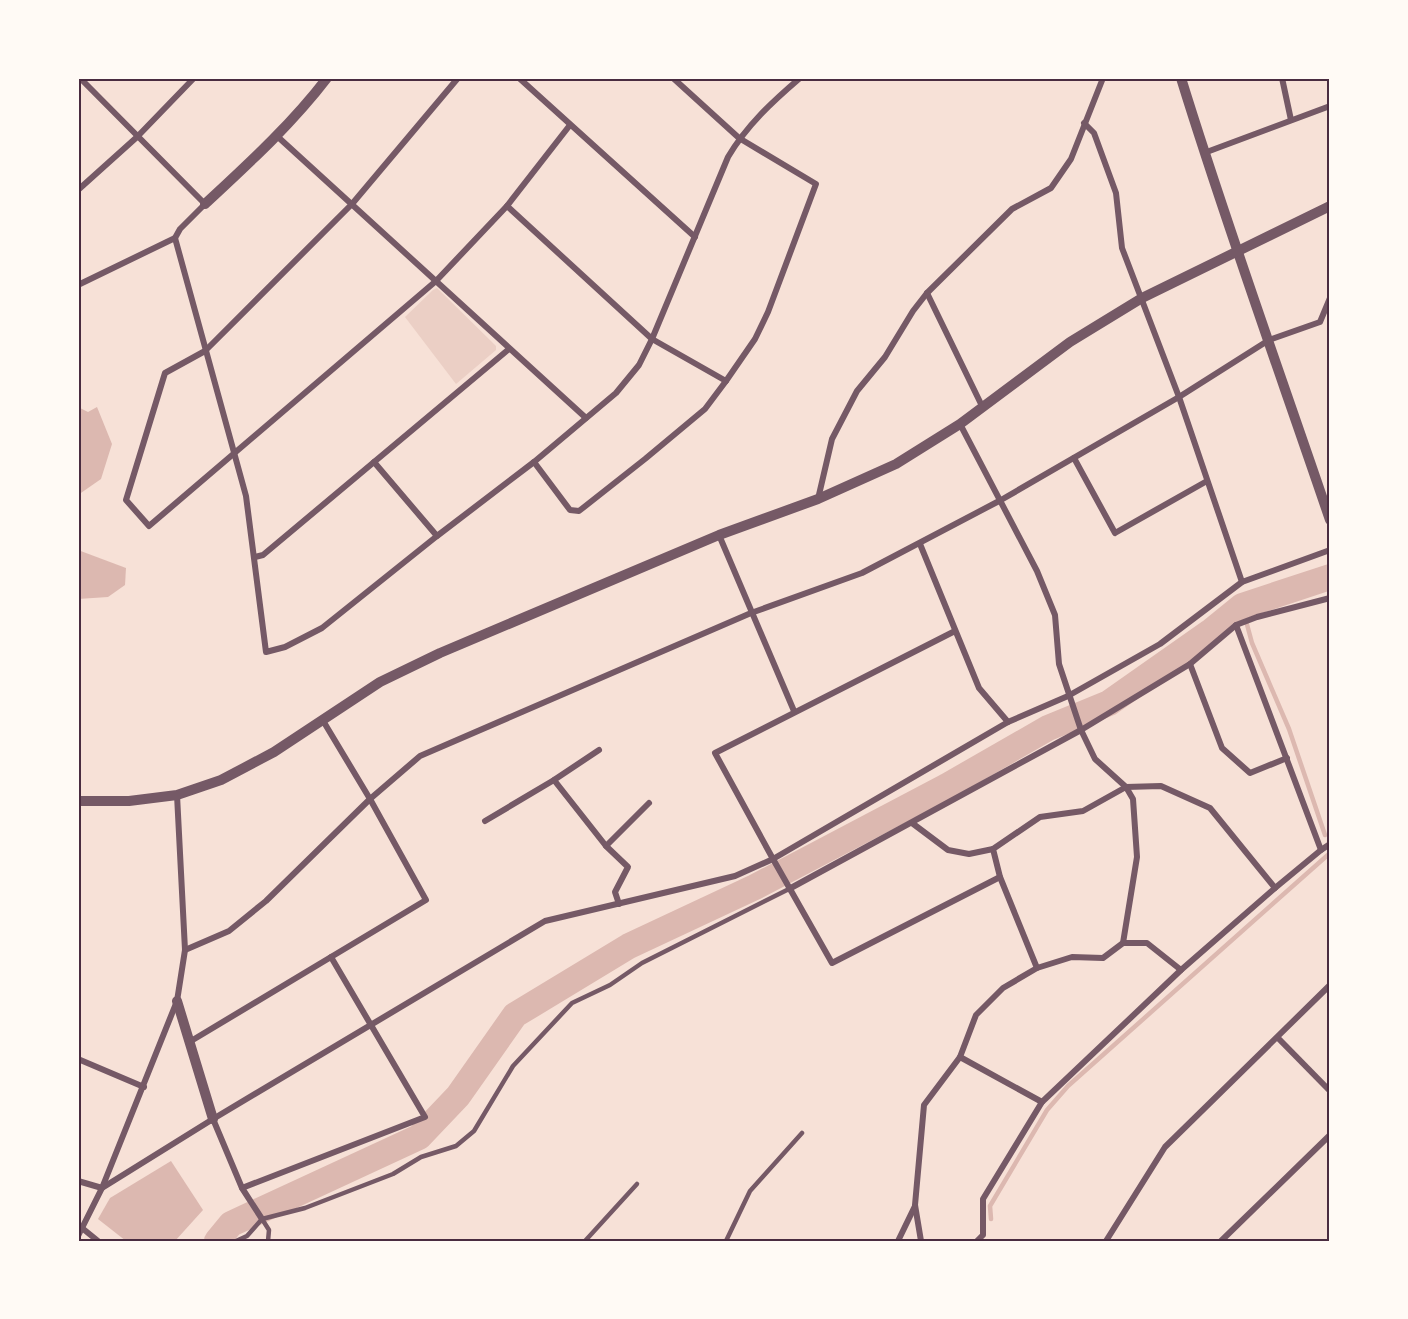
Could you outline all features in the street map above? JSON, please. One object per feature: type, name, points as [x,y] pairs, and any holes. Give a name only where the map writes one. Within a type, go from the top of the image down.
[{"type":"street","points":[[80,78],[205,204]]},
{"type":"street","points":[[78,190],[137,137],[194,78]]},
{"type":"street","points":[[78,285],[175,238],[180,229],[205,204],[278,136],[305,107],[327,78]]},
{"type":"street","points":[[458,78],[352,204],[205,351],[165,373],[126,500],[149,526],[436,281],[507,206],[570,125]]},
{"type":"street","points":[[519,78],[695,237]]},
{"type":"street","points":[[534,462],[570,510],[579,511],[705,409],[755,339],[768,312],[816,184],[740,138],[673,78]]},
{"type":"street","points":[[175,238],[246,496],[266,652],[285,647],[322,628],[534,462],[616,393],[639,365],[652,339],[728,157],[740,138],[775,99],[800,78]]},
{"type":"street","points":[[818,499],[832,439],[857,391],[885,357],[927,292],[1012,209],[1051,188],[1071,159],[1103,78]]},
{"type":"street","points":[[1181,78],[1237,252],[1330,520]]},
{"type":"street","points":[[1282,78],[1291,120]]},
{"type":"street","points":[[1204,153],[1330,106]]},
{"type":"street","points":[[1084,123],[1094,133],[1116,193],[1122,248],[1179,397],[1242,582]]},
{"type":"street","points":[[278,136],[586,418]]},
{"type":"street","points":[[507,206],[652,339],[726,381]]},
{"type":"street","points":[[78,801],[129,801],[177,795],[221,780],[273,752],[380,682],[440,653],[719,535],[818,499],[896,464],[960,424],[1070,342],[1142,298],[1330,206]]},
{"type":"street","points":[[927,292],[982,406]]},
{"type":"street","points":[[185,950],[230,931],[266,901],[370,799],[420,756],[751,613],[862,573],[920,544],[1179,397],[1269,340],[1320,322],[1330,298]]},
{"type":"street","points":[[255,557],[263,555],[509,349]]},
{"type":"street","points":[[960,424],[1037,571],[1055,615],[1059,664],[1081,730],[1095,759],[1126,787],[1133,799],[1137,856],[1123,943]]},
{"type":"street","points":[[1074,458],[1115,533],[1207,481]]},
{"type":"street","points":[[374,462],[437,536]]},
{"type":"street","points":[[719,535],[794,711]]},
{"type":"street","points":[[920,544],[979,688],[1008,722]]},
{"type":"street","points":[[78,1181],[102,1188],[545,921],[735,876],[772,860],[1008,722],[1068,696],[1160,644],[1242,582],[1330,550]]},
{"type":"street","points":[[789,889],[1081,730],[1190,664],[1236,625],[1257,617],[1330,598]]},
{"type":"street","points":[[1236,625],[1321,850]]},
{"type":"street","points":[[955,631],[715,753],[772,860],[832,963],[1000,877]]},
{"type":"street","points":[[1190,664],[1222,748],[1250,773],[1287,758]]},
{"type":"street","points":[[191,1041],[426,900],[322,719]]},
{"type":"street","points":[[485,821],[554,780],[598,750]]},
{"type":"street","points":[[554,780],[606,846],[628,867],[615,892],[619,904]]},
{"type":"street","points":[[912,823],[948,850],[969,854],[993,849],[1040,818],[1083,811],[1126,787],[1161,786],[1210,808],[1275,888]]},
{"type":"street","points":[[78,1236],[102,1188],[177,1001],[185,950],[177,795]]},
{"type":"street","points":[[606,846],[649,803]]},
{"type":"street","points":[[977,1241],[983,1238],[983,1199],[1042,1102],[1181,970],[1275,888],[1330,844]]},
{"type":"street","points":[[993,849],[1000,877],[1036,968]]},
{"type":"street","points":[[921,1241],[915,1205],[924,1105],[960,1057],[976,1015],[1003,988],[1036,968],[1072,957],[1103,958],[1123,943],[1147,943],[1181,970]]},
{"type":"street","points":[[242,1188],[425,1117],[331,957]]},
{"type":"street","points":[[1106,1241],[1165,1147],[1330,985]]},
{"type":"street","points":[[177,1001],[213,1119],[242,1188],[262,1219]]},
{"type":"street","points":[[1278,1038],[1330,1091]]},
{"type":"street","points":[[960,1057],[1042,1102]]},
{"type":"street","points":[[78,1059],[144,1087]]},
{"type":"street","points":[[1221,1241],[1330,1136]]},
{"type":"street","points":[[898,1241],[915,1205]]},
{"type":"street","points":[[82,1228],[98,1241]]},
{"type":"lane","points":[[236,1241],[247,1236],[262,1219],[305,1208],[393,1174],[421,1157],[456,1146],[474,1131],[513,1066],[572,1003],[610,985],[642,963],[789,889]]},
{"type":"lane","points":[[726,1241],[750,1191],[802,1132]]},
{"type":"lane","points":[[585,1241],[637,1184]]},
{"type":"lane","points":[[262,1219],[269,1230],[268,1241]]},
{"type":"shaded area","points":[[437,288],[496,346],[496,350],[456,384],[405,317]]},
{"type":"shaded area","points":[[78,407],[88,412],[97,407],[112,444],[101,479],[78,495]]},
{"type":"shaded area","points":[[78,550],[126,568],[125,585],[108,597],[78,599]]},
{"type":"shaded area","points":[[171,1161],[203,1210],[175,1241],[126,1241],[98,1219],[110,1198]]},
{"type":"waterway","points":[[217,1241],[231,1224],[419,1137],[458,1096],[515,1015],[629,946],[755,887],[947,786],[1048,728],[1109,703],[1210,632],[1242,606],[1330,577]]},
{"type":"waterway","points":[[1242,606],[1252,643],[1289,729],[1325,835]]},
{"type":"waterway","points":[[991,1219],[990,1206],[1047,1110],[1068,1086],[1330,853]]}]
